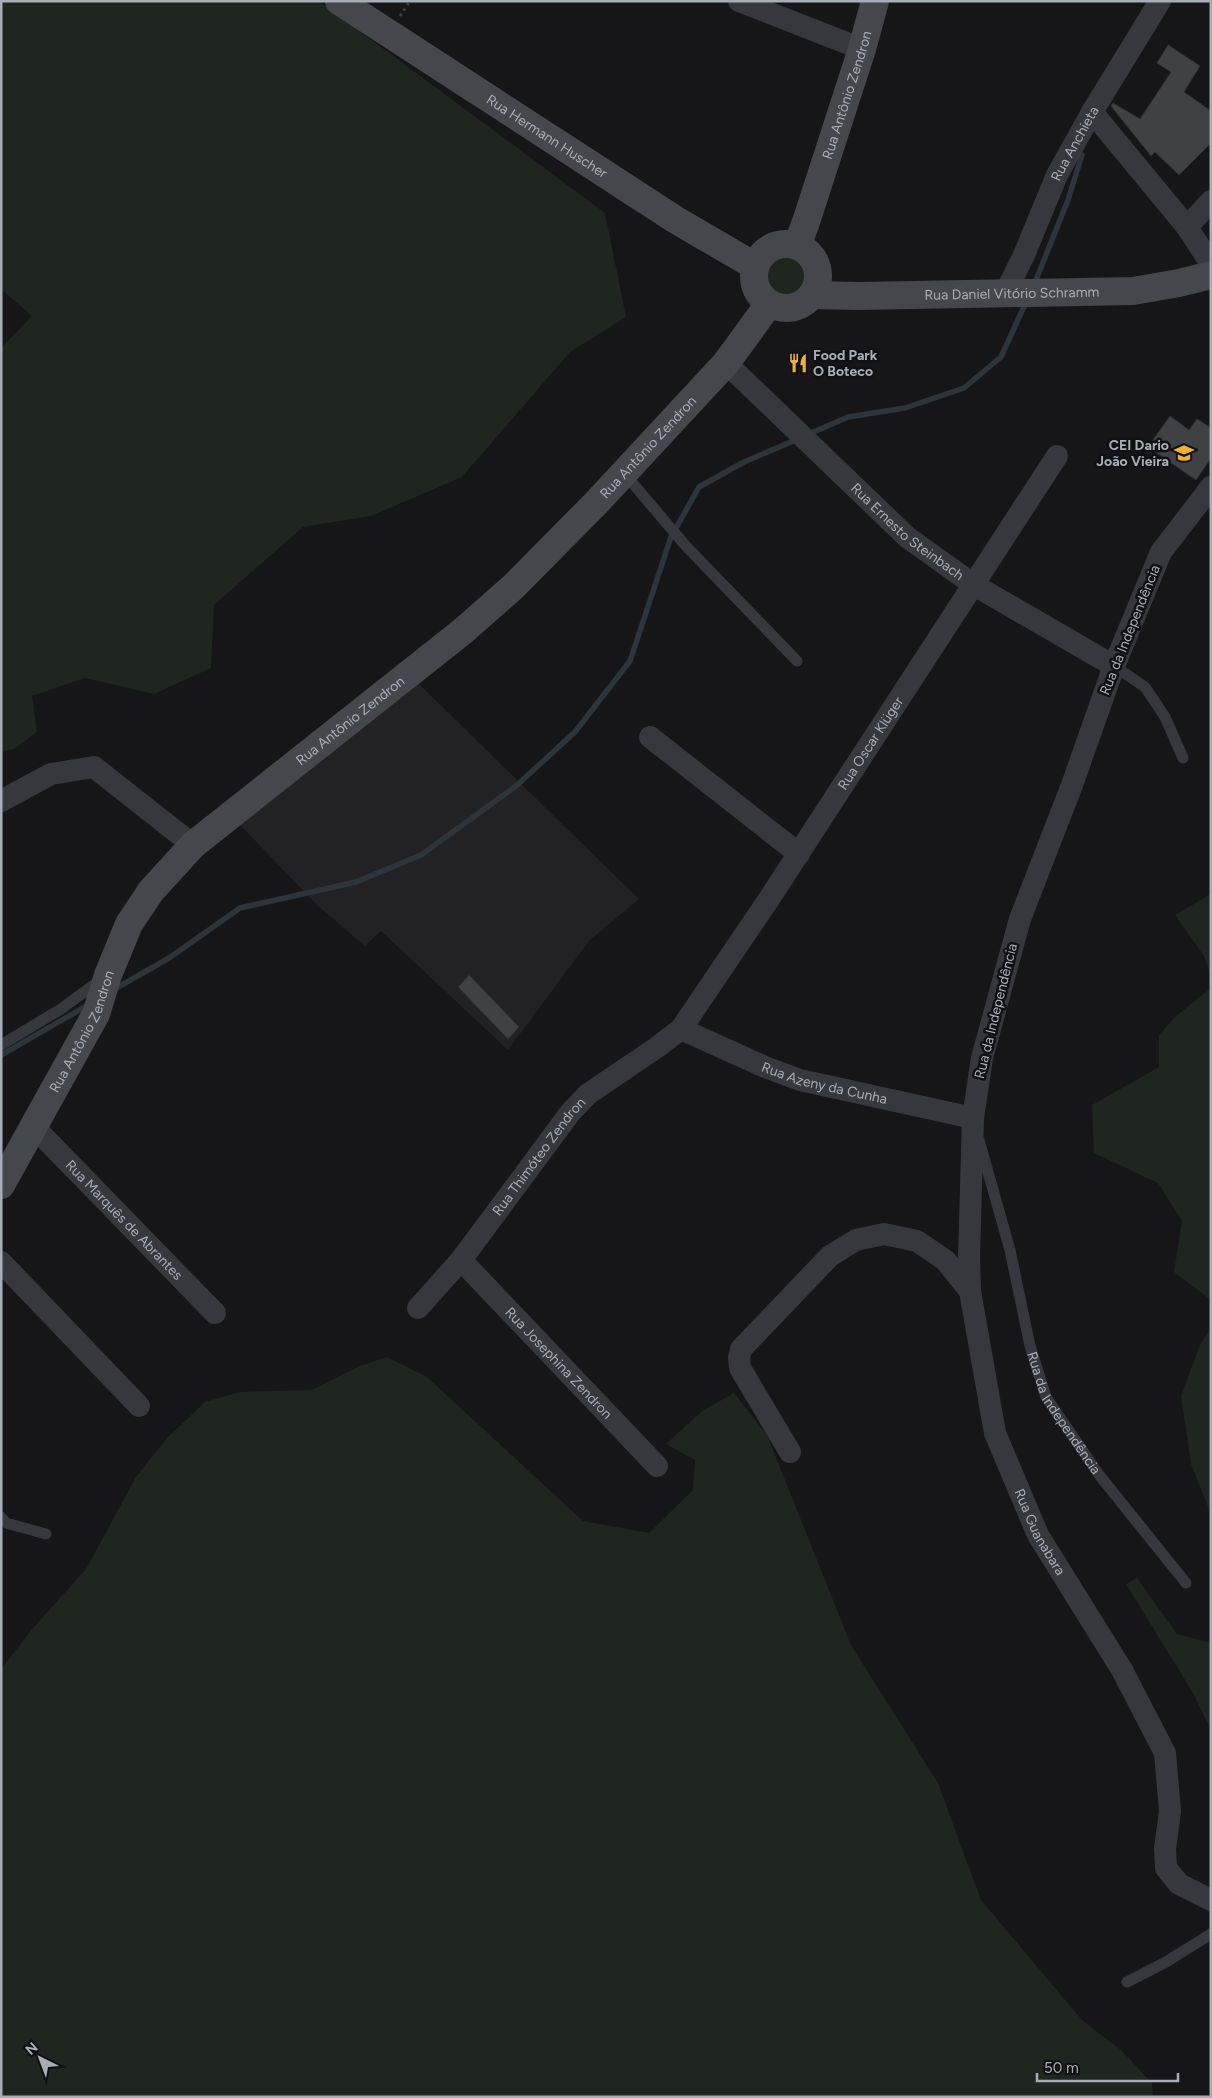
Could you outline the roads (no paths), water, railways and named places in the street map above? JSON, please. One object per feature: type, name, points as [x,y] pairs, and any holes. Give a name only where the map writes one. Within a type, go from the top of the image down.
[{"type":"street","name":"Rua Hermann Huscher","points":[[339,1],[668,215],[755,266]]},
{"type":"street","points":[[739,1],[862,49]]},
{"type":"street","name":"Rua Antônio Zendron","points":[[797,246],[862,49],[875,1]]},
{"type":"street","name":"Rua Anchieta","points":[[1010,293],[1057,175],[1092,112],[1160,1]]},
{"type":"street","points":[[1092,112],[1187,227],[1211,264]]},
{"type":"street","points":[[1187,227],[1211,200]]},
{"type":"street","points":[[784,244],[797,246],[807,252],[816,267],[817,284],[812,295],[804,303],[792,308],[780,308],[769,304],[756,287],[754,277],[755,266],[762,255],[772,247],[784,244]]},
{"type":"street","name":"Rua Daniel Vitório Schramm","points":[[812,295],[859,296],[1133,290],[1178,284],[1211,275]]},
{"type":"street","name":"Rua Antônio Zendron","points":[[1,1185],[103,991],[129,924],[151,891],[193,845],[463,631],[514,586],[624,473],[726,363],[769,304]]},
{"type":"street","name":"Rua Ernesto Steinbach","points":[[726,363],[906,537],[974,584],[1114,666]]},
{"type":"street","name":"Rua Oscar Klüger","points":[[681,1029],[799,854],[1057,456]]},
{"type":"street","name":"Rua da Independência","points":[[973,1118],[982,1058],[1020,919],[1072,785],[1114,666],[1161,552],[1211,487]]},
{"type":"street","points":[[650,737],[799,854]]},
{"type":"street","points":[[1,800],[51,774],[94,767],[193,845]]},
{"type":"street","name":"Rua Azeny da Cunha","points":[[681,1029],[800,1080],[973,1118]]},
{"type":"street","name":"Rua Thimóteo Zendron","points":[[418,1308],[461,1260],[570,1114],[588,1094],[681,1029]]},
{"type":"street","name":"Rua Guanabara","points":[[973,1118],[970,1291],[996,1433],[1038,1535],[1122,1670],[1165,1753],[1170,1811],[1165,1849],[1166,1868],[1179,1884],[1211,1900]]},
{"type":"street","name":"Rua Marquês de Abrantes","points":[[33,1126],[215,1313]]},
{"type":"street","points":[[790,1452],[740,1368],[738,1358],[742,1349],[830,1256],[856,1240],[884,1234],[917,1241],[945,1260],[970,1291]]},
{"type":"street","name":"Rua Josephina Zendron","points":[[461,1260],[657,1466]]},
{"type":"street","points":[[1,1262],[139,1406]]},
{"type":"lane","points":[[624,473],[685,545],[797,662]]},
{"type":"lane","points":[[1114,666],[1146,687],[1164,717],[1183,758]]},
{"type":"lane","points":[[1,1045],[61,1009],[103,991]]},
{"type":"lane","name":"Rua da Independência","points":[[973,1118],[1010,1250],[1030,1346],[1046,1397],[1100,1476],[1186,1583]]},
{"type":"lane","points":[[1,1517],[6,1523],[46,1534]]},
{"type":"lane","points":[[1127,1982],[1166,1962],[1211,1934]]},
{"type":"waterway","points":[[1034,285],[1068,200],[1082,155]]},
{"type":"waterway","points":[[809,434],[848,417],[905,408],[964,388],[1001,357],[1027,300]]},
{"type":"waterway","points":[[113,990],[169,958],[240,908],[356,882],[421,855],[516,786],[575,732],[630,661],[671,537],[699,487],[744,462],[798,439]]},
{"type":"waterway","points":[[1,1055],[90,1004]]},
{"type":"place","name":"Food Park O Boteco","points":[[798,363]]},
{"type":"place","name":"CEI Dario João Vieira","points":[[1184,453]]}]
